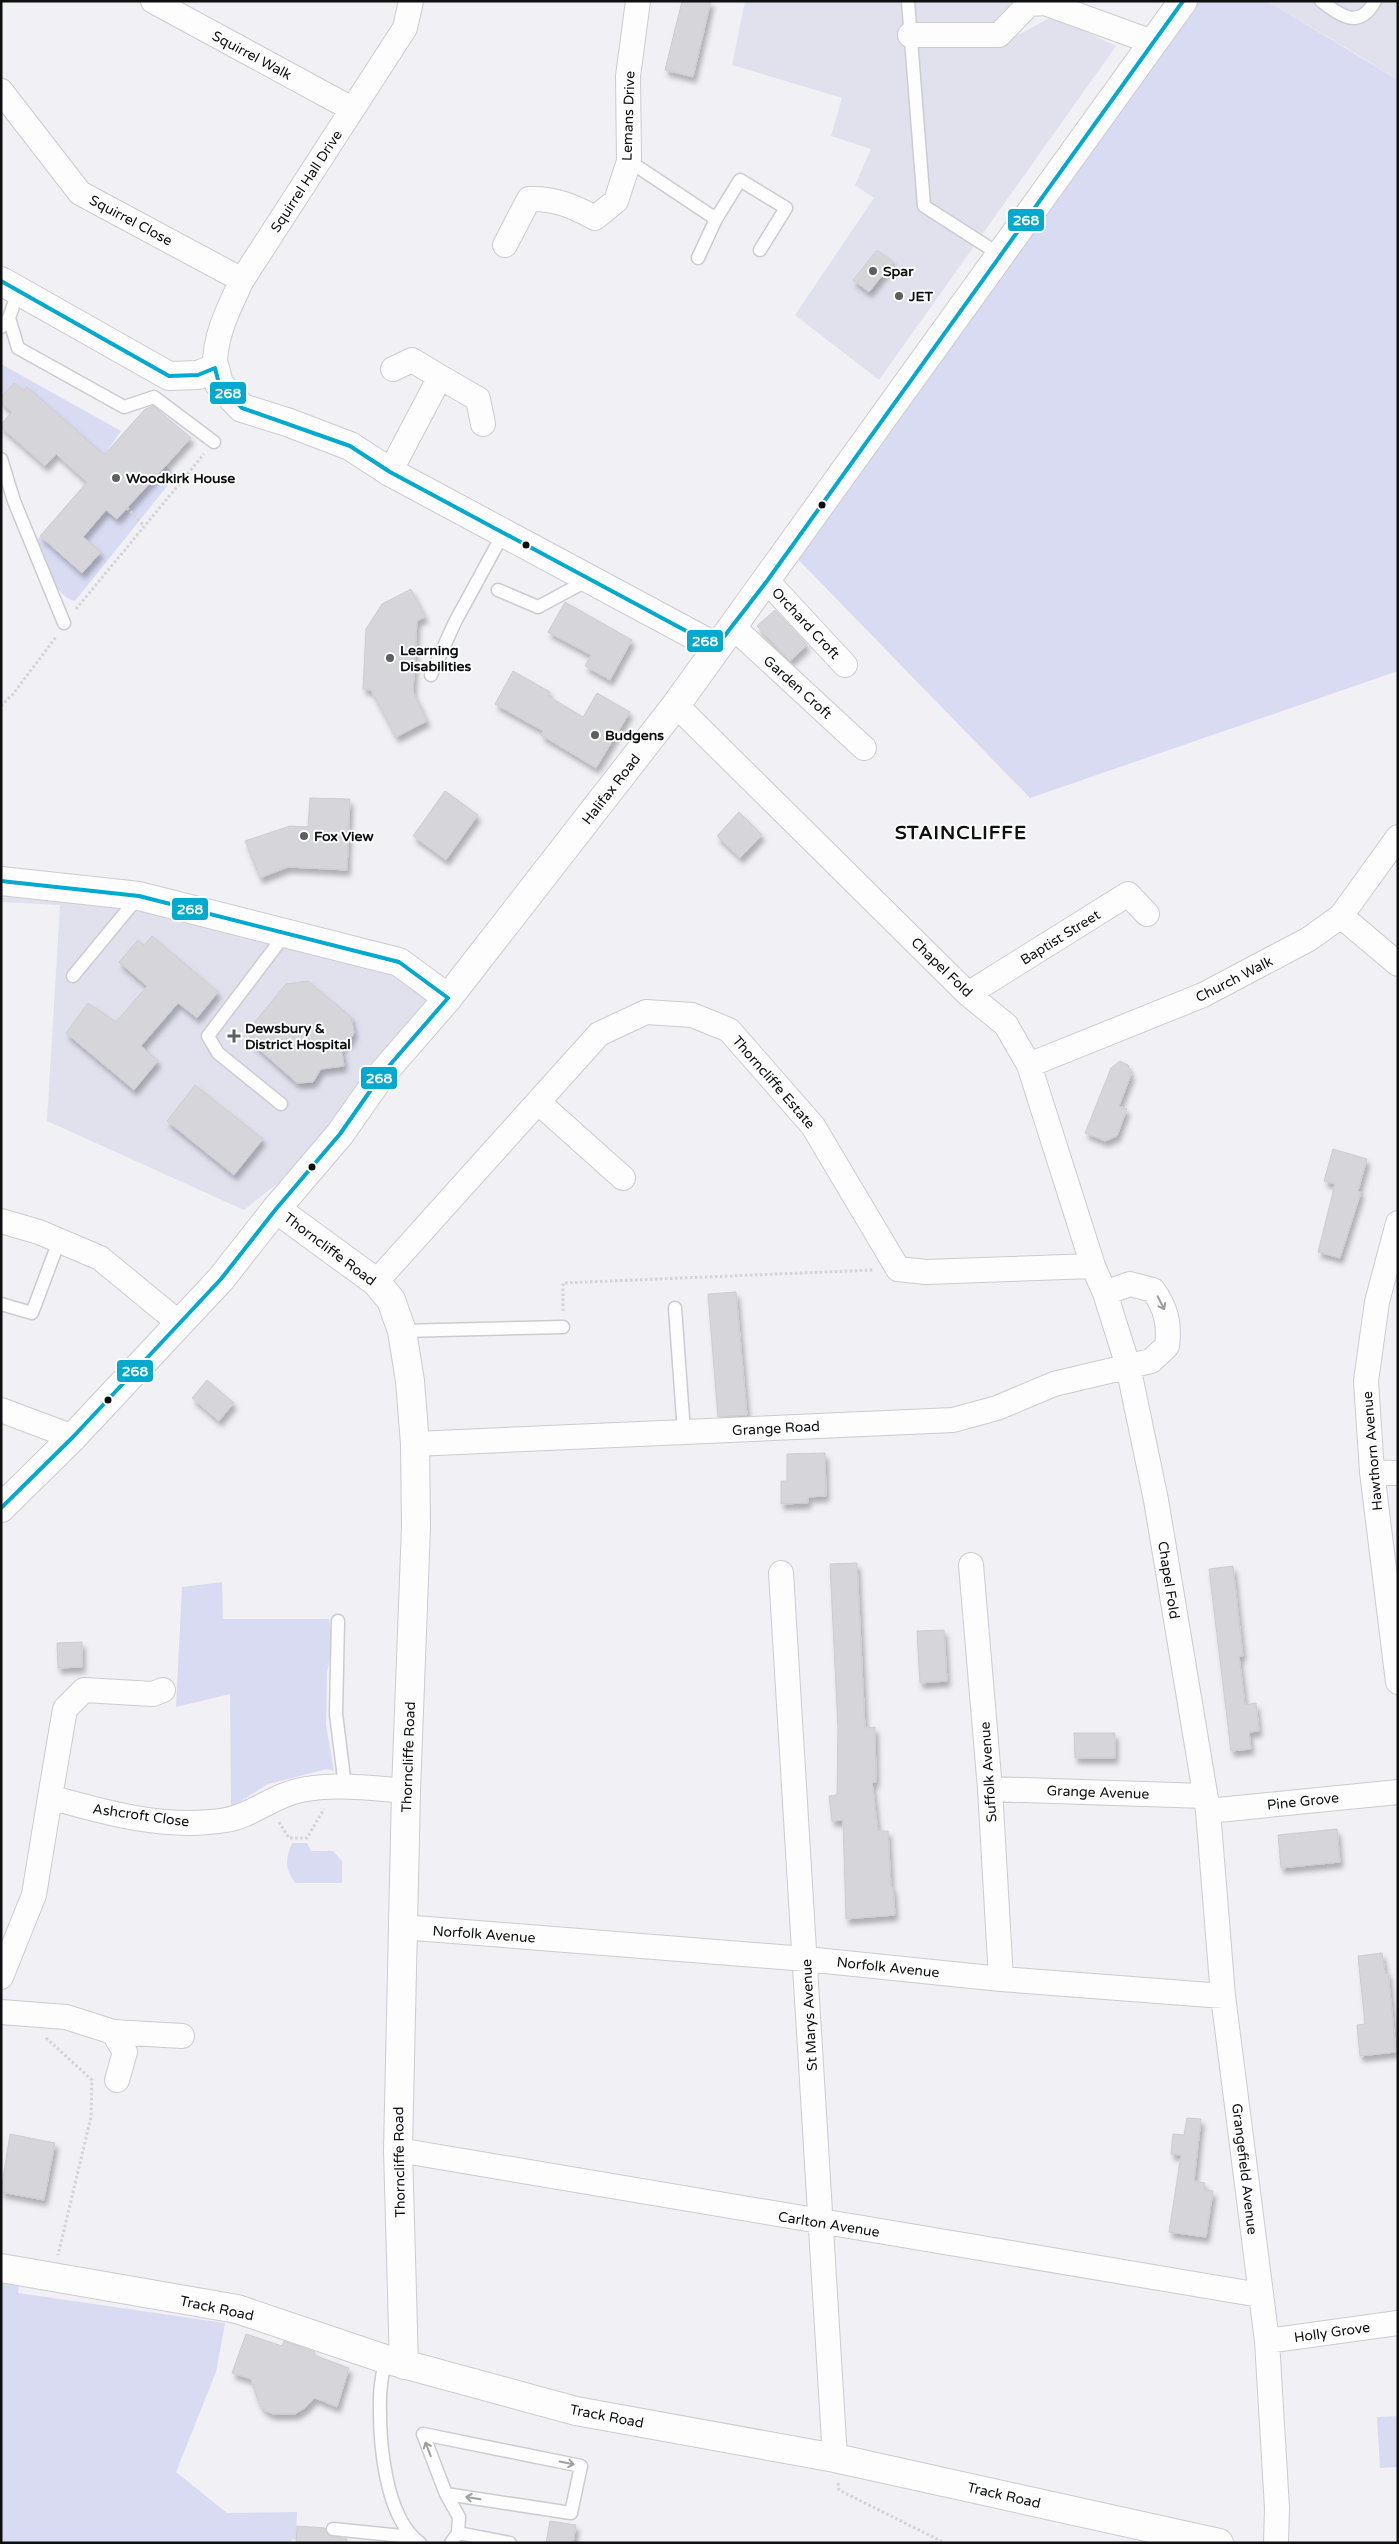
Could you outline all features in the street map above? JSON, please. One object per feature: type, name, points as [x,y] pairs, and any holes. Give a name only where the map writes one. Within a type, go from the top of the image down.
[{"type":"street","name":"Squirrel Walk","points":[[153,1],[352,109]]},
{"type":"street","name":"Squirrel Hall Drive","points":[[214,368],[214,349],[227,312],[242,280],[405,28],[411,1]]},
{"type":"street","name":"Lemans Drive","points":[[505,245],[529,199],[548,198],[573,206],[595,218],[616,201],[629,161],[628,76],[638,1]]},
{"type":"street","name":"Halifax Road","points":[[1,1508],[73,1437],[221,1279],[276,1208],[340,1134],[382,1074],[448,998],[676,704],[1182,1]]},
{"type":"street","points":[[910,34],[999,35],[1029,4],[1045,3],[1152,42]]},
{"type":"street","name":"Squirrel Close","points":[[1,91],[80,192],[242,280]]},
{"type":"street","points":[[10,286],[170,376],[198,375],[214,368],[219,384],[242,408],[287,422],[350,446],[390,472],[590,579],[724,637]]},
{"type":"street","points":[[393,369],[412,360],[478,399],[483,424]]},
{"type":"street","points":[[390,472],[440,377]]},
{"type":"street","name":"Orchard Croft","points":[[767,580],[845,665]]},
{"type":"street","name":"Garden Croft","points":[[724,637],[864,748]]},
{"type":"street","name":"Chapel Fold","points":[[676,704],[968,994],[1006,1024],[1029,1065],[1093,1266],[1105,1293],[1128,1366],[1156,1500],[1207,1803]]},
{"type":"street","name":"Church Walk","points":[[1029,1065],[1203,995],[1309,939],[1341,916],[1398,837]]},
{"type":"street","points":[[1,882],[138,896],[399,962],[448,998]]},
{"type":"street","name":"Baptist Street","points":[[968,994],[1128,894],[1147,914]]},
{"type":"street","points":[[1341,916],[1398,964]]},
{"type":"street","name":"Thorncliffe Estate","points":[[376,1282],[599,1034],[646,1012],[692,1015],[729,1030],[813,1126],[898,1269]]},
{"type":"street","points":[[538,1102],[623,1178]]},
{"type":"street","name":"Thorncliffe Road","points":[[276,1208],[376,1282],[391,1300],[402,1331],[410,1381],[415,1444],[416,1526],[402,1927],[395,2362]]},
{"type":"street","points":[[1,1221],[59,1241],[100,1258],[179,1323]]},
{"type":"street","name":"Hawthorn Avenue","points":[[1398,1223],[1377,1302],[1366,1381],[1372,1472],[1398,1682]]},
{"type":"street","points":[[898,1269],[936,1272],[1093,1266]]},
{"type":"street","points":[[1105,1293],[1130,1284],[1153,1290],[1163,1304],[1170,1326],[1167,1346],[1151,1361],[1128,1366]]},
{"type":"street","name":"Grange Road","points":[[415,1444],[953,1420],[997,1408],[1054,1384],[1128,1366]]},
{"type":"street","points":[[1,1410],[73,1437]]},
{"type":"street","points":[[1372,1472],[1398,1473]]},
{"type":"street","name":"Suffolk Avenue","points":[[971,1565],[990,1789],[1001,1979]]},
{"type":"street","name":"St Marys Avenue","points":[[781,1573],[822,2223],[834,2458]]},
{"type":"street","points":[[1,1977],[34,1895],[65,1709],[84,1690],[153,1694],[162,1690]]},
{"type":"street","name":"Ashcroft Close","points":[[50,1797],[106,1813],[188,1824],[228,1820],[287,1794],[337,1786],[406,1791]]},
{"type":"street","name":"Grange Avenue","points":[[990,1789],[1207,1803]]},
{"type":"street","name":"Pine Grove","points":[[1207,1803],[1398,1792]]},
{"type":"street","name":"Grangefield Avenue","points":[[1207,1803],[1223,1996],[1267,2341],[1277,2508],[1276,2543]]},
{"type":"street","name":"Norfolk Avenue","points":[[402,1927],[806,1959],[1001,1979],[1223,1996]]},
{"type":"street","points":[[10,2012],[66,2017],[113,2032],[182,2036]]},
{"type":"street","points":[[113,2032],[125,2052],[117,2080]]},
{"type":"street","name":"Carlton Avenue","points":[[398,2150],[822,2223],[1260,2295]]},
{"type":"street","name":"Track Road","points":[[1,2268],[238,2309],[395,2362],[576,2411],[834,2458],[1219,2543]]},
{"type":"street","name":"Holly Grove","points":[[1267,2341],[1398,2324]]},
{"type":"lane","points":[[908,1],[924,206],[999,254]]},
{"type":"lane","points":[[1321,1],[1338,14],[1356,18],[1364,16],[1375,1]]},
{"type":"lane","points":[[629,161],[716,219]]},
{"type":"lane","points":[[698,258],[716,219],[740,180],[786,208],[760,250]]},
{"type":"lane","points":[[10,286],[5,323],[18,348],[124,407],[154,397],[214,442]]},
{"type":"lane","points":[[1,460],[14,501],[64,623]]},
{"type":"lane","points":[[431,675],[455,622],[504,532]]},
{"type":"lane","points":[[498,590],[538,607],[590,579]]},
{"type":"lane","points":[[74,976],[138,896]]},
{"type":"lane","points":[[281,1104],[218,1053],[208,1036],[286,933]]},
{"type":"lane","points":[[1,1304],[32,1313],[59,1241]]},
{"type":"lane","points":[[675,1308],[684,1432]]},
{"type":"lane","points":[[402,1331],[563,1327]]},
{"type":"lane","points":[[337,1786],[338,1621]]},
{"type":"lane","points":[[395,2362],[379,2397],[383,2449],[392,2504],[416,2540]]},
{"type":"lane","points":[[446,2494],[571,2513],[581,2466],[423,2434],[446,2494],[459,2517],[455,2538],[510,2543]]},
{"type":"lane","points":[[333,2529],[416,2540]]},
{"type":"path","points":[[1,706],[13,694],[52,644],[64,623],[214,442]]},
{"type":"path","points":[[126,508],[144,526]]},
{"type":"path","points":[[563,1327],[563,1282],[898,1269]]},
{"type":"path","points":[[269,1803],[288,1838],[308,1838],[323,1815],[337,1786]]},
{"type":"path","points":[[10,2012],[92,2080],[91,2116],[52,2277]]},
{"type":"path","points":[[834,2458],[838,2490],[945,2543]]},
{"type":"shaded area","points":[[745,1],[1012,1],[990,43],[1009,40],[1053,16],[1116,46],[879,380],[795,315],[874,198],[855,185],[871,149],[831,136],[842,98],[732,65]]},
{"type":"shaded area","points":[[1183,1],[1267,1],[1398,80],[1398,671],[1030,798],[788,549]]},
{"type":"shaded area","points":[[1267,1],[1398,1],[1398,80],[1358,55]]},
{"type":"shaded area","points":[[1,364],[121,431],[104,455],[27,387],[24,391],[14,383],[1,397]]},
{"type":"shaded area","points":[[159,460],[176,475],[75,601],[67,598],[55,585],[51,576],[37,541],[40,536],[83,573],[100,552],[83,537],[106,510],[117,519],[151,481]]},
{"type":"shaded area","name":"Dewsbury & District Hospital","points":[[1,881],[399,962],[448,998],[340,1134],[244,1210],[47,1121],[60,905],[1,902]]},
{"type":"shaded area","points":[[222,1582],[223,1619],[329,1619],[333,1644],[327,1673],[326,1725],[334,1771],[327,1769],[268,1784],[231,1807],[230,1694],[176,1707],[182,1587]]},
{"type":"shaded area","points":[[292,1843],[307,1843],[311,1851],[333,1851],[342,1861],[342,1883],[295,1883],[289,1873],[287,1864]]},
{"type":"shaded area","points":[[1,2268],[21,2271],[18,2293],[225,2323],[216,2372],[176,2472],[227,2513],[297,2512],[296,2540],[292,2539],[291,2543],[1,2543]]},
{"type":"shaded area","points":[[1398,2416],[1398,2467],[1380,2468],[1377,2417]]},
{"type":"building","points":[[682,1],[711,1],[693,77],[665,70]]},
{"type":"building","name":"Spar","points":[[877,250],[893,262],[869,292],[853,280]]},
{"type":"building","name":"Woodkirk House","points":[[14,383],[24,391],[27,387],[104,455],[145,409],[153,406],[191,438],[117,519],[106,510],[83,537],[101,552],[82,573],[40,536],[87,482],[56,454],[45,466],[1,427],[1,424],[12,412],[1,402],[1,397]]},
{"type":"building","name":"Learning Disabilities","points":[[411,589],[425,617],[417,621],[413,692],[427,721],[396,737],[371,690],[363,689],[366,629],[382,604]]},
{"type":"building","points":[[565,602],[632,640],[610,680],[585,666],[591,655],[548,632]]},
{"type":"building","points":[[775,610],[807,645],[790,661],[757,626]]},
{"type":"building","points":[[513,671],[550,692],[548,696],[583,717],[597,693],[630,712],[596,768],[541,735],[543,731],[495,704]]},
{"type":"building","points":[[445,791],[478,815],[446,860],[413,836]]},
{"type":"building","name":"Fox View","points":[[310,798],[350,799],[347,870],[288,867],[260,878],[245,841],[290,826],[308,827]]},
{"type":"building","points":[[739,812],[762,835],[740,858],[717,836]]},
{"type":"building","points":[[152,936],[218,992],[197,1018],[178,1003],[141,1046],[158,1061],[134,1090],[66,1033],[88,1003],[116,1022],[147,986],[119,962],[138,940],[144,945]]},
{"type":"building","points":[[308,981],[351,1017],[354,1033],[349,1042],[341,1046],[344,1066],[321,1069],[313,1082],[297,1083],[252,1043],[249,1029],[286,984]]},
{"type":"building","points":[[1120,1061],[1128,1065],[1131,1075],[1119,1106],[1127,1109],[1117,1136],[1105,1141],[1085,1133],[1111,1068]]},
{"type":"building","points":[[195,1085],[263,1139],[234,1175],[167,1121]]},
{"type":"building","points":[[1333,1149],[1367,1159],[1358,1191],[1361,1192],[1340,1258],[1318,1252],[1335,1184],[1324,1181]]},
{"type":"building","points":[[736,1292],[747,1415],[718,1417],[708,1294]]},
{"type":"building","points":[[207,1380],[234,1403],[219,1421],[192,1398]]},
{"type":"building","points":[[825,1453],[826,1496],[808,1497],[808,1503],[781,1504],[781,1481],[787,1481],[787,1454]]},
{"type":"building","points":[[857,1563],[865,1728],[875,1727],[876,1782],[872,1782],[878,1831],[888,1831],[891,1887],[893,1887],[895,1915],[846,1919],[843,1820],[832,1821],[829,1796],[837,1795],[838,1728],[830,1564]]},
{"type":"building","points":[[1233,1566],[1243,1656],[1239,1656],[1245,1705],[1256,1703],[1259,1731],[1249,1732],[1251,1749],[1231,1751],[1209,1569]]},
{"type":"building","points":[[944,1630],[947,1681],[920,1683],[917,1631]]},
{"type":"building","points":[[82,1642],[82,1667],[58,1668],[57,1643]]},
{"type":"building","points":[[1074,1733],[1115,1733],[1115,1758],[1075,1758]]},
{"type":"building","points":[[1337,1829],[1340,1862],[1281,1868],[1278,1835]]},
{"type":"building","points":[[1382,1953],[1385,1973],[1388,1972],[1396,2052],[1360,2056],[1357,2025],[1365,2024],[1358,1956]]},
{"type":"building","points":[[1187,2118],[1201,2119],[1194,2181],[1205,2183],[1204,2190],[1213,2191],[1206,2237],[1169,2232],[1181,2155],[1171,2154],[1173,2134],[1184,2135]]},
{"type":"building","points":[[10,2134],[55,2143],[44,2200],[1,2192]]},
{"type":"building","points":[[246,2334],[282,2346],[284,2341],[315,2352],[314,2355],[349,2368],[337,2407],[315,2398],[305,2408],[295,2414],[273,2414],[264,2410],[258,2401],[251,2379],[232,2373]]},
{"type":"building","points":[[550,2521],[576,2525],[573,2543],[546,2543]]},
{"type":"building","points":[[297,2526],[325,2528],[329,2536],[347,2539],[347,2543],[296,2543]]},
{"type":"transit line","name":"268","points":[[1,281],[169,376],[198,375],[215,368],[219,384],[242,408],[350,446],[390,472],[716,647],[767,581],[1183,1]]},
{"type":"transit line","name":"268","points":[[1,881],[139,896],[399,962],[448,998],[382,1074],[340,1134],[276,1209],[221,1279],[73,1437],[1,1508]]},
{"type":"place","name":"Spar","points":[[873,271]]},
{"type":"place","name":"JET","points":[[899,296]]},
{"type":"place","name":"Woodkirk House","points":[[116,478]]},
{"type":"place","name":"Learning Disabilities","points":[[390,658]]},
{"type":"place","name":"Budgens","points":[[595,735]]},
{"type":"place","name":"Fox View","points":[[304,836]]},
{"type":"place","name":"Dewsbury & District Hospital","points":[[234,1036]]},
{"type":"district","name":"STAINCLIFFE","points":[[961,832]]}]
